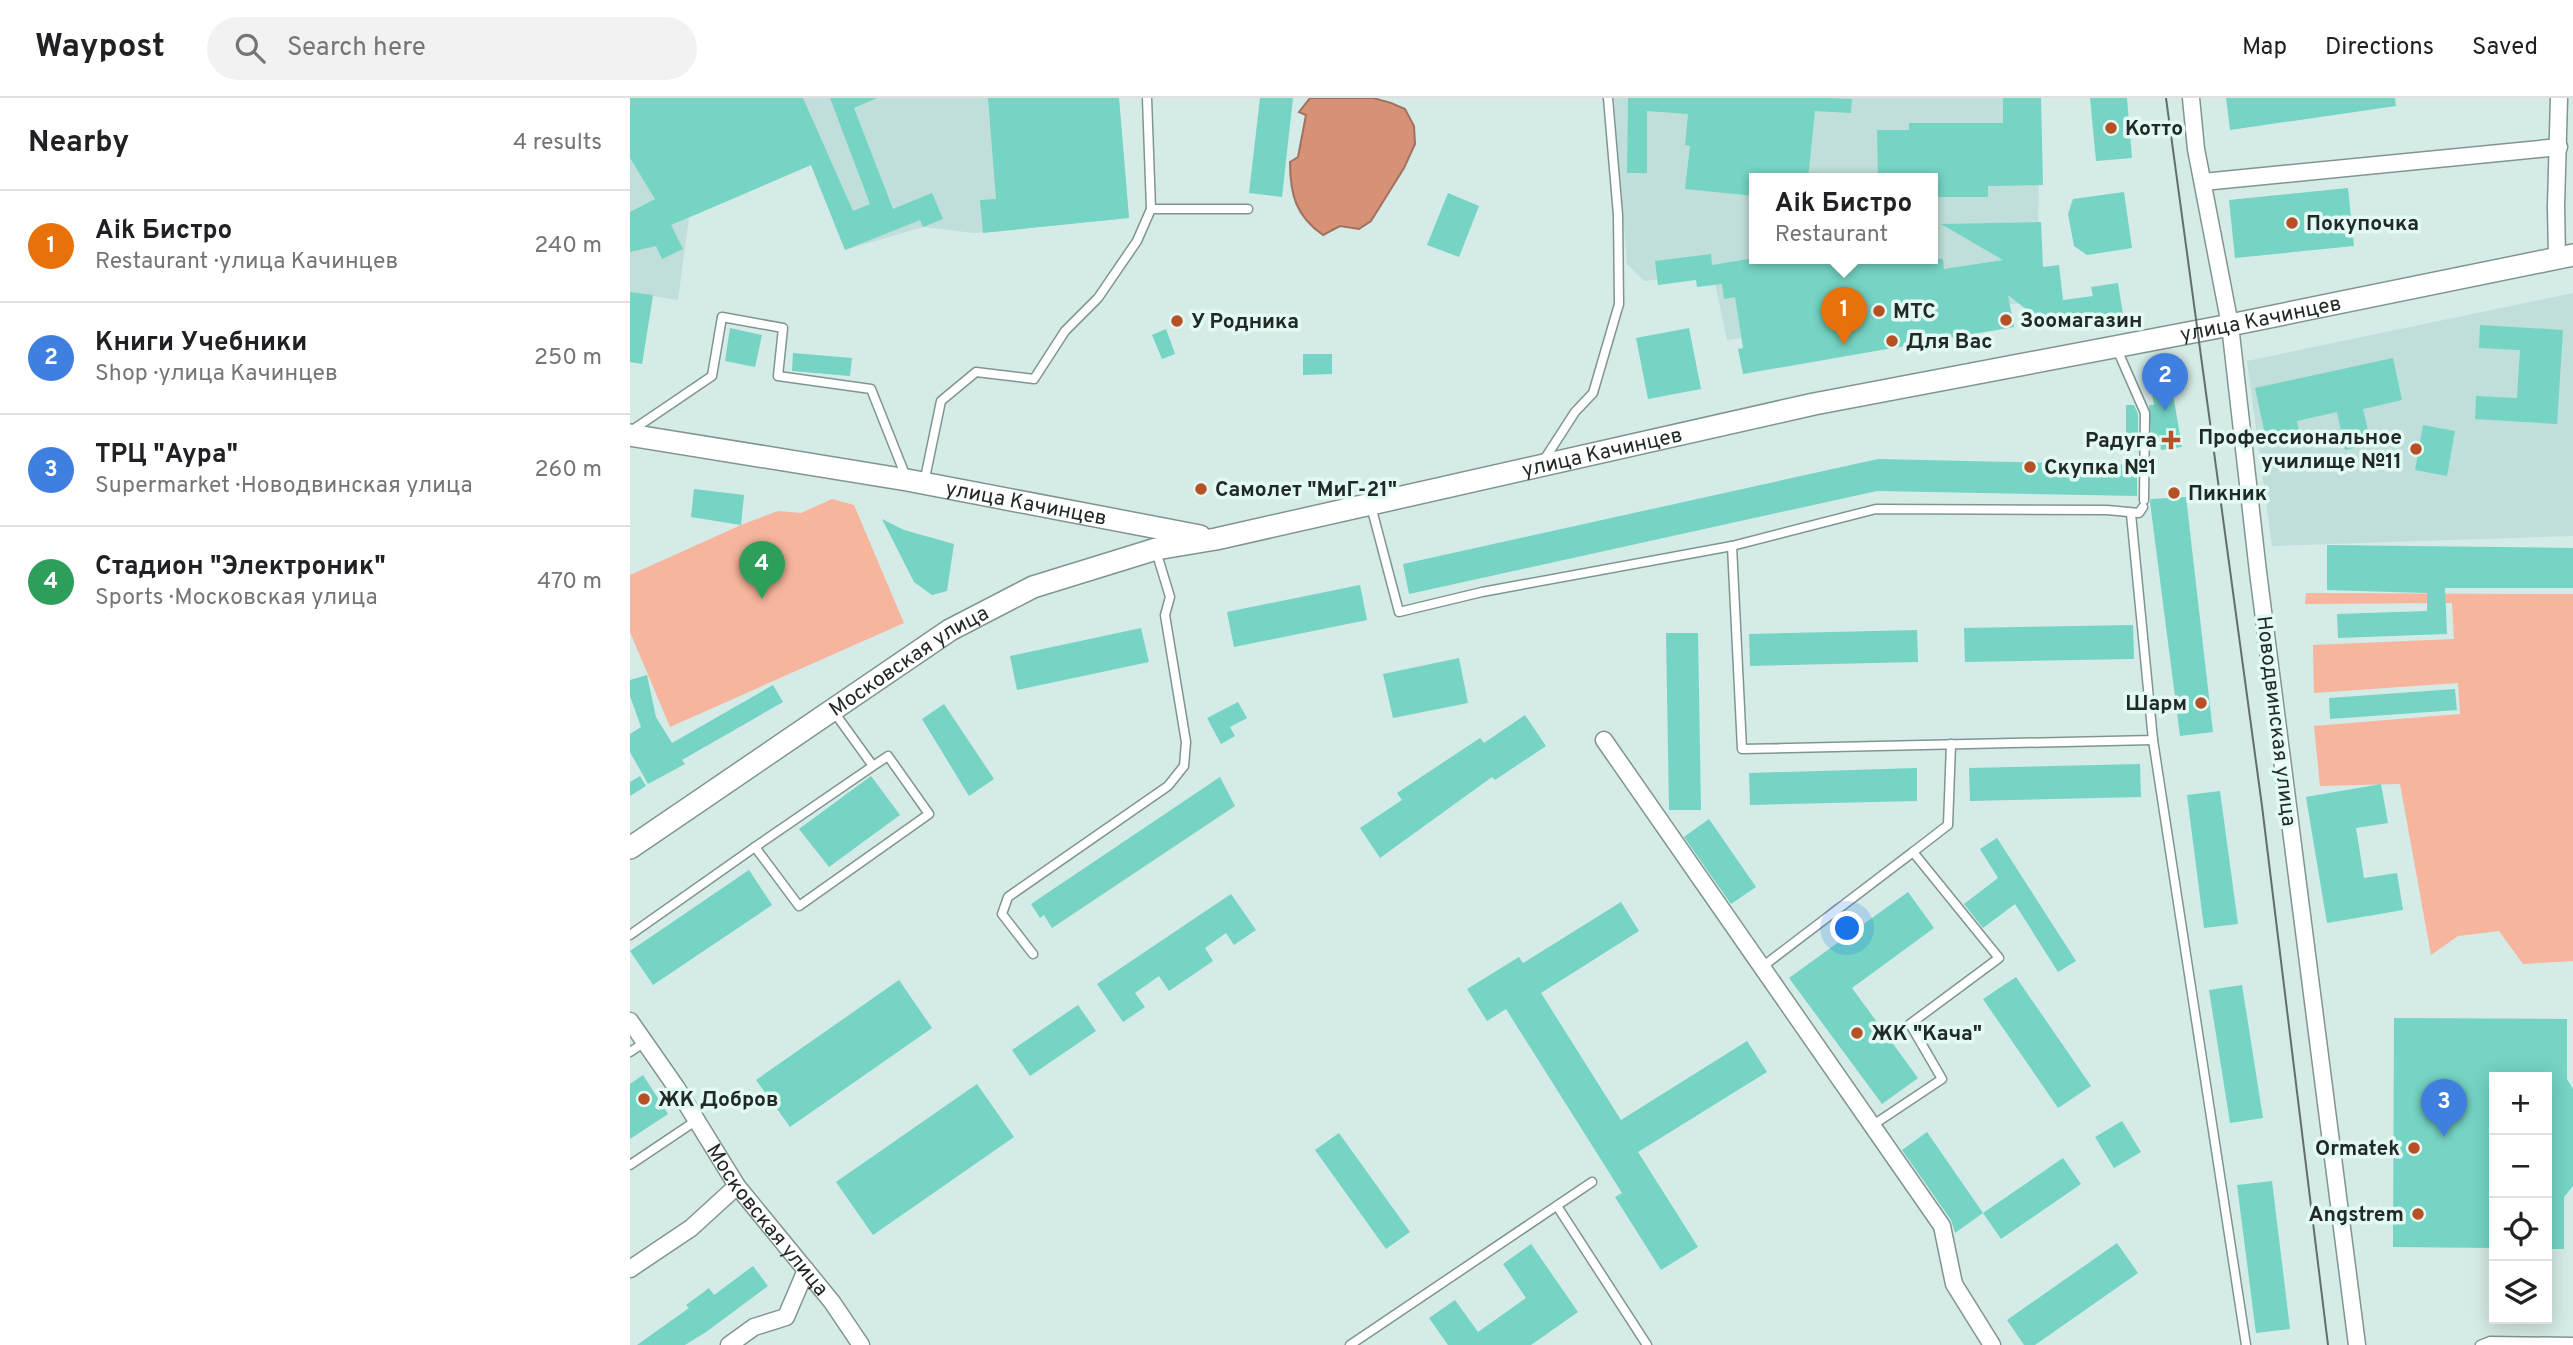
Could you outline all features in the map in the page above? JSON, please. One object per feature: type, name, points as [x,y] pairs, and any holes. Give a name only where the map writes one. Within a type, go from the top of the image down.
[{"type":"main road","name":"улица Качинцев","points":[[630,433],[916,481],[1216,539],[1814,404],[2230,326],[2565,256]]},
{"type":"main road","name":"Московская улица","points":[[630,848],[950,630],[1033,587],[1156,549],[1216,539]]},
{"type":"street","name":"Новодвинская улица","points":[[2191,98],[2203,181],[2230,326],[2258,572],[2357,1345]]},
{"type":"street","points":[[2559,98],[2558,147],[2565,256]]},
{"type":"street","points":[[2203,181],[2558,147]]},
{"type":"street","points":[[1604,740],[1941,1226],[1954,1284],[1992,1345]]},
{"type":"street","name":"Московская улица","points":[[630,1021],[737,1186],[806,1270],[861,1345]]},
{"type":"street","points":[[630,1269],[691,1228],[737,1186]]},
{"type":"street","points":[[729,1345],[754,1327],[786,1317],[806,1270]]},
{"type":"lane","points":[[916,481],[941,401],[976,372],[1034,380],[1065,331],[1098,298],[1138,242],[1151,209],[1147,98]]},
{"type":"lane","points":[[1541,465],[1575,412],[1593,393],[1619,304],[1618,215],[1608,98]]},
{"type":"lane","points":[[1151,209],[1248,209]]},
{"type":"lane","points":[[630,433],[712,376],[722,317],[783,328],[778,376],[871,389],[916,481]]},
{"type":"lane","points":[[1370,504],[1399,611],[1482,592],[1732,546],[1876,509],[2107,510],[2139,513],[2144,503],[2145,414],[2116,347]]},
{"type":"lane","points":[[2131,514],[2153,740],[2246,1345]]},
{"type":"lane","points":[[1732,546],[1742,749],[2153,740]]},
{"type":"lane","points":[[1033,954],[1002,914],[1008,897],[1168,786],[1184,766],[1186,742],[1165,615],[1170,597],[1156,549]]},
{"type":"lane","points":[[832,710],[873,766]]},
{"type":"lane","points":[[1762,967],[1948,825],[1951,744]]},
{"type":"lane","points":[[630,935],[755,847],[888,756],[929,814],[799,906],[755,847]]},
{"type":"lane","points":[[1873,1125],[1942,1079],[1910,1024],[1999,958],[1913,852]]},
{"type":"lane","points":[[630,1052],[645,1042]]},
{"type":"lane","points":[[630,1165],[696,1120]]},
{"type":"lane","points":[[1350,1345],[1592,1182]]},
{"type":"lane","points":[[1558,1206],[1647,1345]]},
{"type":"lane","points":[[2480,1345],[2490,1341],[2573,1342]]},
{"type":"shaded area","points":[[630,98],[1119,98],[1129,218],[974,233],[923,227],[845,250],[811,165],[689,218],[678,300],[653,296],[642,364],[630,362]]},
{"type":"shaded area","points":[[1310,98],[1373,98],[1405,109],[1414,126],[1415,144],[1404,168],[1371,221],[1359,229],[1340,226],[1323,235],[1306,220],[1296,204],[1291,185],[1290,162],[1298,157],[1306,115],[1299,112]]},
{"type":"shaded area","points":[[1614,98],[2040,98],[2037,301],[1727,340],[1713,274],[1644,281],[1627,264]]},
{"type":"shaded area","name":"Профессиональное училище №11","points":[[2573,293],[2573,536],[2272,546],[2247,361]]},
{"type":"shaded area","points":[[832,499],[854,505],[904,623],[670,727],[630,632],[630,575],[778,511],[801,513]]},
{"type":"shaded area","points":[[2306,593],[2573,594],[2573,961],[2523,964],[2499,931],[2458,936],[2431,955],[2400,784],[2320,786],[2314,726],[2460,714],[2458,683],[2314,693],[2313,645],[2454,639],[2452,603],[2305,604]]},
{"type":"building","points":[[630,98],[803,98],[853,211],[870,204],[830,98],[877,98],[854,108],[893,209],[932,193],[943,219],[923,227],[920,220],[845,250],[811,165],[671,225],[683,249],[662,259],[656,246],[630,252],[630,212],[655,199],[630,158]]},
{"type":"building","points":[[988,98],[1119,98],[1129,218],[983,233],[980,200],[996,199]]},
{"type":"building","points":[[1260,98],[1293,98],[1282,197],[1249,193]]},
{"type":"building","points":[[1628,98],[1852,99],[1851,113],[1815,111],[1809,173],[1749,173],[1749,195],[1685,189],[1690,146],[1685,145],[1688,114],[1647,111],[1647,173],[1627,173]]},
{"type":"building","points":[[2003,98],[2041,98],[2043,185],[1988,186],[1988,197],[1938,197],[1938,173],[1878,173],[1877,130],[1909,130],[1909,123],[2003,123]]},
{"type":"building","name":"Котто","points":[[2090,98],[2127,98],[2132,158],[2096,161]]},
{"type":"building","points":[[2226,98],[2395,98],[2396,106],[2230,130]]},
{"type":"building","name":"Покупочка","points":[[2348,188],[2354,246],[2235,258],[2229,200]]},
{"type":"building","points":[[2124,192],[2132,248],[2087,255],[2074,246],[2068,214],[2073,199]]},
{"type":"building","points":[[1448,193],[1479,206],[1459,257],[1427,245]]},
{"type":"building","points":[[2041,222],[2043,267],[2059,265],[2063,300],[2093,296],[2091,287],[2118,283],[2123,314],[2041,321],[2008,295],[2014,327],[1743,374],[1738,349],[1743,348],[1735,297],[1724,299],[1722,284],[1697,287],[1696,280],[1658,285],[1655,261],[1711,254],[1712,265],[1749,259],[1749,264],[1938,264],[1938,259],[1943,259],[1944,269],[2003,260],[1941,224]]},
{"type":"building","points":[[630,292],[653,295],[642,364],[630,362]]},
{"type":"building","points":[[2480,325],[2563,330],[2557,424],[2475,419],[2476,396],[2517,398],[2520,350],[2479,348]]},
{"type":"building","points":[[730,328],[762,335],[755,367],[725,361]]},
{"type":"building","points":[[1689,328],[1701,389],[1648,399],[1636,338]]},
{"type":"building","points":[[1166,329],[1175,354],[1162,359],[1152,335]]},
{"type":"building","points":[[793,353],[852,358],[850,376],[792,371]]},
{"type":"building","points":[[1303,354],[1332,354],[1332,374],[1303,375]]},
{"type":"building","points":[[2393,358],[2402,400],[2363,409],[2371,444],[2345,450],[2337,412],[2297,421],[2299,432],[2266,439],[2255,388]]},
{"type":"building","points":[[2169,371],[2182,447],[2161,450],[2160,441],[2151,441],[2149,405],[2154,405],[2149,375]]},
{"type":"building","points":[[2126,405],[2134,405],[2138,414],[2138,441],[2126,441]]},
{"type":"building","points":[[2423,425],[2455,431],[2447,476],[2415,470]]},
{"type":"building","points":[[1878,459],[2137,465],[2137,496],[1877,491],[1409,594],[1403,564]]},
{"type":"building","points":[[694,489],[744,495],[741,525],[691,517]]},
{"type":"building","points":[[2186,497],[2213,732],[2180,736],[2150,502],[2151,499]]},
{"type":"building","points":[[882,519],[904,530],[954,544],[947,591],[932,595],[914,582]]},
{"type":"building","points":[[2327,545],[2573,548],[2573,588],[2445,588],[2447,634],[2338,638],[2337,614],[2427,611],[2427,593],[2327,590]]},
{"type":"building","points":[[1360,585],[1367,620],[1234,647],[1227,612]]},
{"type":"building","points":[[2133,625],[2134,659],[1965,662],[1964,628]]},
{"type":"building","points":[[1141,628],[1149,662],[1017,690],[1010,656]]},
{"type":"building","points":[[1917,630],[1918,662],[1750,666],[1749,634]]},
{"type":"building","points":[[1666,633],[1698,633],[1701,810],[1669,810]]},
{"type":"building","points":[[1459,658],[1468,703],[1393,718],[1383,674]]},
{"type":"building","points":[[647,675],[656,717],[672,743],[773,685],[783,702],[682,760],[685,764],[648,784],[630,752],[630,734],[641,727],[630,696],[630,680]]},
{"type":"building","points":[[2455,689],[2457,710],[2330,719],[2329,698]]},
{"type":"building","points":[[1238,702],[1247,718],[1230,727],[1235,736],[1221,744],[1207,718]]},
{"type":"building","points":[[944,704],[994,779],[969,796],[922,719]]},
{"type":"building","points":[[1525,715],[1546,746],[1495,780],[1492,777],[1380,858],[1360,828],[1402,800],[1397,793],[1480,738],[1484,743]]},
{"type":"building","points":[[2140,764],[2141,797],[1970,801],[1969,768]]},
{"type":"building","points":[[1917,768],[1917,801],[1750,805],[1749,773]]},
{"type":"building","points":[[640,776],[646,786],[630,796],[630,782]]},
{"type":"building","points":[[871,776],[900,815],[829,867],[799,829]]},
{"type":"building","points":[[1220,777],[1235,806],[1052,928],[1044,915],[1040,918],[1031,904]]},
{"type":"building","points":[[2381,784],[2388,823],[2356,828],[2364,878],[2397,873],[2403,910],[2327,923],[2306,797]]},
{"type":"building","points":[[2220,791],[2238,924],[2204,928],[2187,795]]},
{"type":"building","points":[[1709,819],[1756,887],[1731,904],[1684,837]]},
{"type":"building","points":[[1997,838],[2076,961],[2058,972],[2015,904],[1983,928],[1964,904],[1998,878],[1980,849]]},
{"type":"building","points":[[749,870],[772,905],[653,985],[630,951]]},
{"type":"building","name":"ЖК \"Кача\"","points":[[1908,892],[1934,928],[1852,988],[1918,1078],[1882,1104],[1789,978]]},
{"type":"building","points":[[1231,894],[1256,930],[1234,945],[1226,933],[1205,948],[1213,961],[1169,991],[1159,976],[1135,993],[1145,1007],[1123,1022],[1097,984]]},
{"type":"building","points":[[1621,902],[1639,931],[1541,993],[1621,1120],[1747,1041],[1767,1072],[1638,1152],[1698,1247],[1661,1270],[1615,1197],[1622,1193],[1506,1009],[1487,1021],[1467,989],[1519,957],[1523,963]]},
{"type":"building","points":[[2016,977],[2091,1086],[2058,1108],[1983,999]]},
{"type":"building","points":[[899,980],[932,1028],[790,1127],[756,1080]]},
{"type":"building","points":[[2242,985],[2263,1118],[2230,1123],[2209,990]]},
{"type":"building","points":[[1078,1005],[1096,1031],[1030,1076],[1012,1050]]},
{"type":"building","points":[[2394,1018],[2567,1019],[2567,1079],[2573,1089],[2573,1186],[2564,1197],[2564,1249],[2552,1249],[2552,1072],[2489,1072],[2489,1248],[2393,1247]]},
{"type":"building","name":"ЖК Добров","points":[[643,1075],[668,1114],[630,1139],[630,1084]]},
{"type":"building","points":[[977,1084],[1014,1137],[873,1235],[836,1182]]},
{"type":"building","points":[[2122,1121],[2141,1152],[2114,1168],[2095,1137]]},
{"type":"building","points":[[1927,1132],[1983,1213],[1955,1233],[1951,1220],[1902,1150]]},
{"type":"building","points":[[1339,1133],[1410,1232],[1386,1249],[1315,1150]]},
{"type":"building","points":[[2063,1158],[2081,1184],[2001,1239],[1983,1213]]},
{"type":"building","points":[[2272,1181],[2290,1329],[2256,1333],[2237,1185]]},
{"type":"building","points":[[2117,1243],[2138,1273],[2035,1345],[2024,1345],[2007,1320]]},
{"type":"building","points":[[1531,1244],[1578,1312],[1531,1345],[1448,1345],[1429,1318],[1455,1300],[1478,1332],[1526,1298],[1503,1264]]},
{"type":"building","points":[[753,1266],[768,1286],[706,1332],[685,1345],[637,1345],[689,1308],[686,1305],[709,1288],[714,1295]]},
{"type":"tram line","points":[[2166,98],[2262,806],[2328,1345]]},
{"type":"place","name":"Котто","points":[[2111,128]]},
{"type":"place","name":"Покупочка","points":[[2292,223]]},
{"type":"place","name":"МТС","points":[[1879,311]]},
{"type":"place","name":"Зоомагазин","points":[[2006,320]]},
{"type":"place","name":"У Родника","points":[[1177,321]]},
{"type":"place","name":"Для Вас","points":[[1892,341]]},
{"type":"place","name":"Aik Бистро","points":[[1844,345]]},
{"type":"place","name":"Книги Учебники","points":[[2165,411]]},
{"type":"place","name":"Радуга","points":[[2171,440]]},
{"type":"place","name":"Профессиональное училище №11","points":[[2416,449]]},
{"type":"place","name":"Скупка №1","points":[[2030,467]]},
{"type":"place","name":"Самолет \"МиГ-21\"","points":[[1201,489]]},
{"type":"place","name":"Пикник","points":[[2174,493]]},
{"type":"place","name":"Стадион \"Электроник\"","points":[[762,599]]},
{"type":"place","name":"Шарм","points":[[2201,703]]},
{"type":"place","name":"ЖК \"Кача\"","points":[[1857,1033]]},
{"type":"place","name":"ЖК Добров","points":[[644,1099]]},
{"type":"place","name":"ТРЦ \"Аура\"","points":[[2444,1137]]},
{"type":"place","name":"Ormatek","points":[[2414,1148]]},
{"type":"place","name":"Angstrem","points":[[2418,1214]]}]
